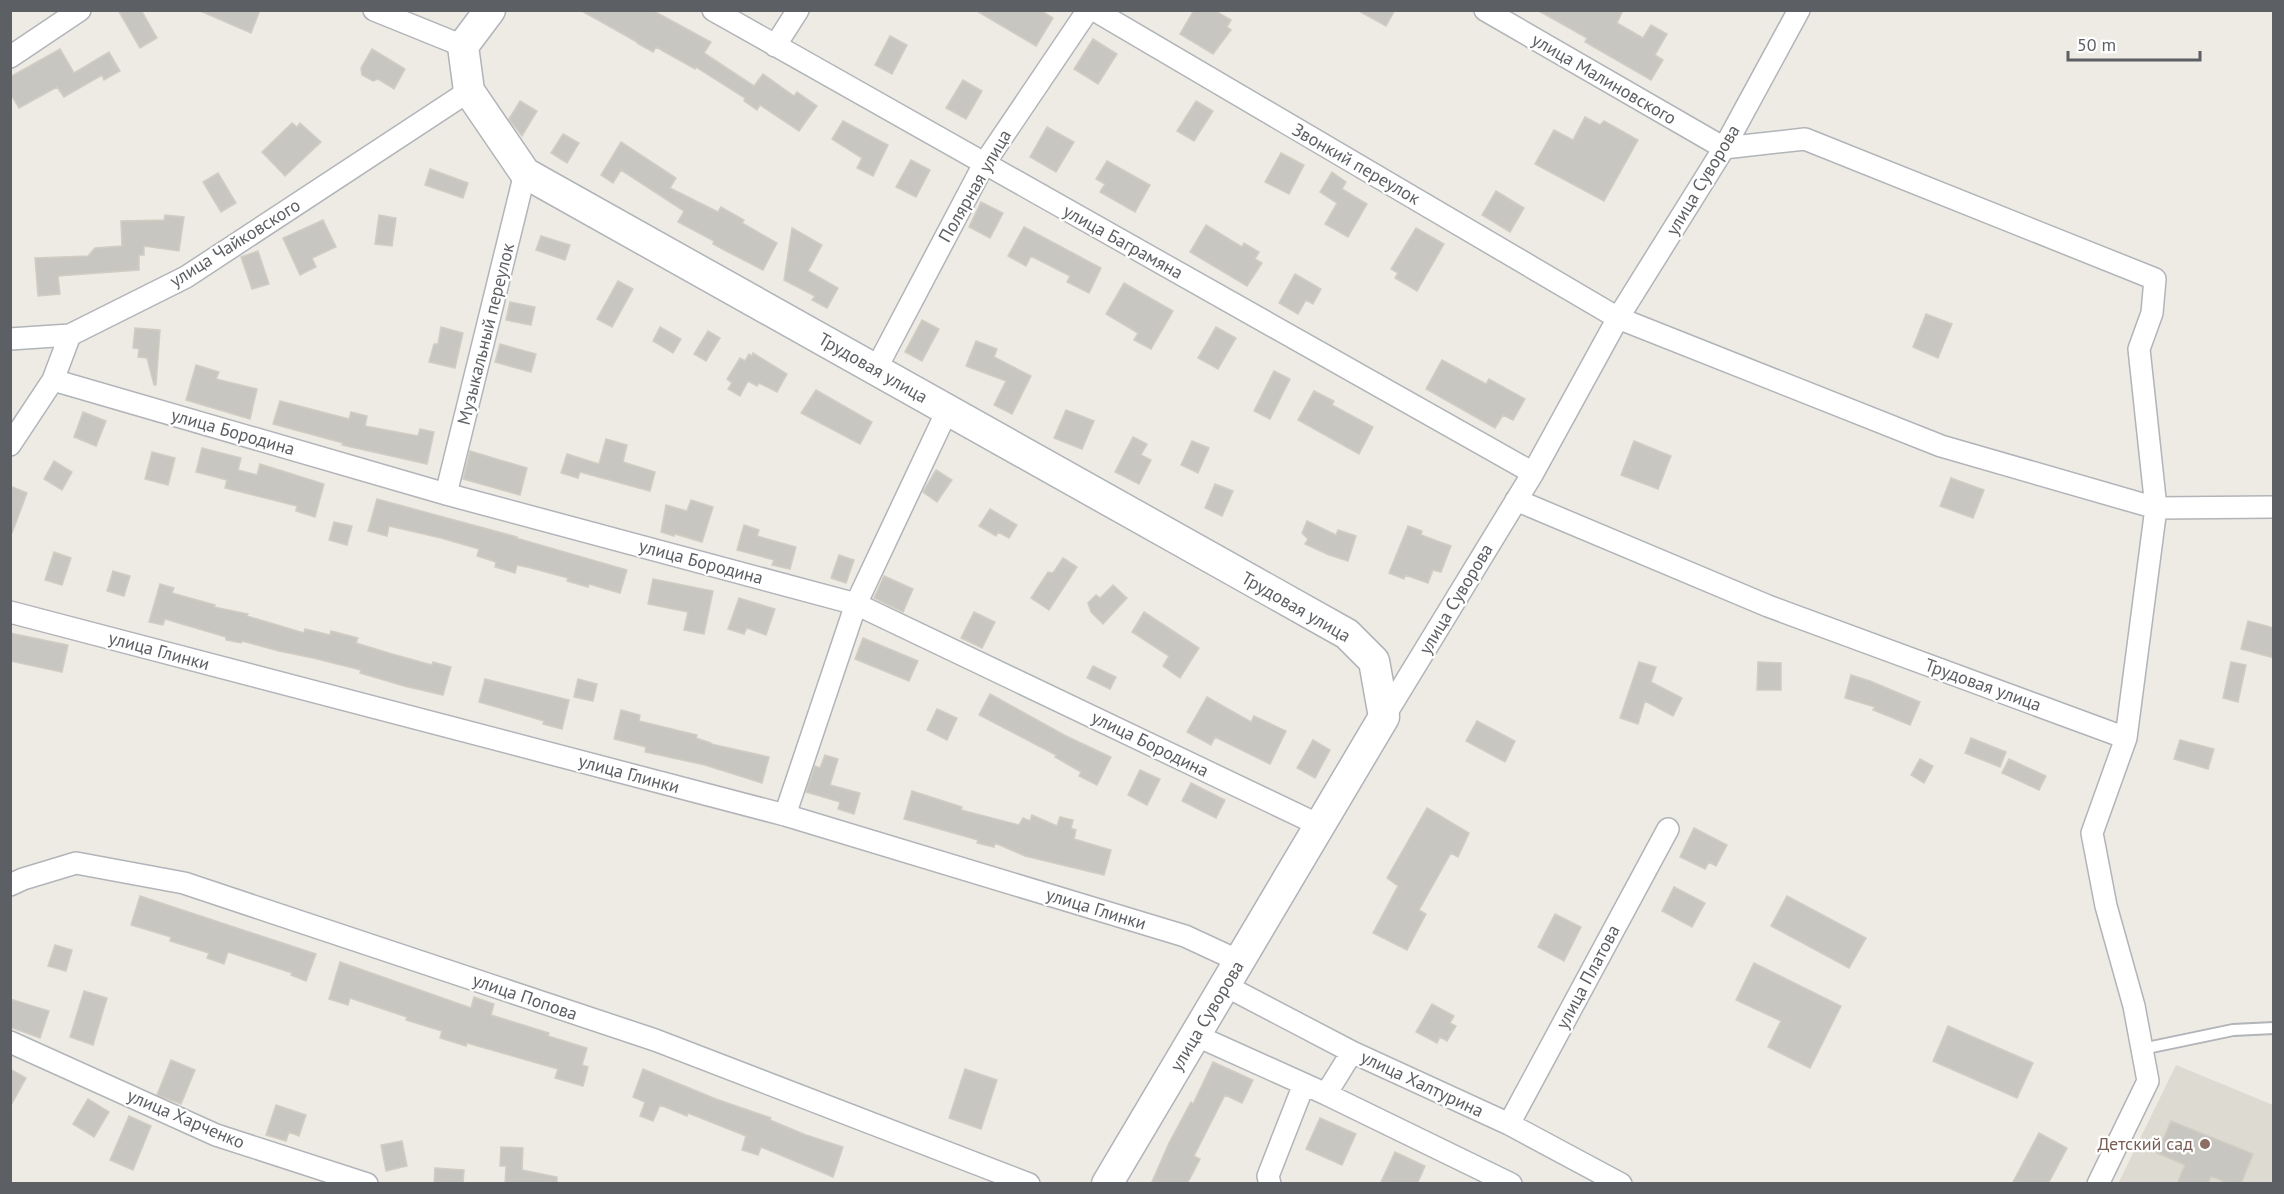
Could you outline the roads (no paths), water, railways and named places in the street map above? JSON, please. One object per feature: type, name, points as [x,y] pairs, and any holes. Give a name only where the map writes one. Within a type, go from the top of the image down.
[{"type":"main road","points":[[463,46],[490,10]]},
{"type":"main road","name":"Трудовая улица","points":[[463,46],[469,91],[525,173],[1347,634],[1374,661],[1384,717]]},
{"type":"main road","name":"улица Суворова","points":[[1107,1184],[1384,717]]},
{"type":"street","points":[[10,57],[80,10]]},
{"type":"street","points":[[374,10],[463,46]]},
{"type":"street","name":"улица Баграмяна","points":[[713,10],[1533,473]]},
{"type":"street","points":[[775,46],[798,10]]},
{"type":"street","name":"Полярная улица","points":[[876,369],[984,164],[1088,10]]},
{"type":"street","name":"Звонкий переулок","points":[[1094,10],[1618,318],[1941,446],[2156,508]]},
{"type":"street","name":"улица Малиновского","points":[[1485,10],[1724,148]]},
{"type":"street","name":"улица Суворова","points":[[1384,717],[1533,473],[1618,318],[1724,148],[1799,10]]},
{"type":"street","name":"улица Чайковского","points":[[70,335],[186,277],[469,91]]},
{"type":"street","points":[[1724,148],[1805,139],[2155,279],[2152,312],[2139,349],[2156,508],[2126,738],[2092,833],[2106,906],[2134,1006],[2148,1081],[2098,1184]]},
{"type":"street","name":"Музыкальный переулок","points":[[446,494],[525,173]]},
{"type":"street","points":[[10,339],[70,335],[53,380],[10,445]]},
{"type":"street","name":"улица Бородина","points":[[53,380],[446,494],[856,604],[1319,825]]},
{"type":"street","points":[[785,815],[856,604],[947,411]]},
{"type":"street","name":"Трудовая улица","points":[[1516,500],[1768,606],[2126,738]]},
{"type":"street","points":[[2156,508],[2274,507]]},
{"type":"street","name":"улица Глинки","points":[[10,612],[785,815],[1185,936],[1232,973]]},
{"type":"street","name":"улица Платова","points":[[1509,1124],[1668,829]]},
{"type":"street","name":"улица Попова","points":[[10,885],[22,879],[76,863],[184,883],[655,1040],[1029,1184]]},
{"type":"street","name":"улица Халтурина","points":[[1232,973],[1352,1052],[1509,1124],[1621,1184]]},
{"type":"street","points":[[1195,1035],[1326,1094],[1511,1184]]},
{"type":"street","name":"улица Харченко","points":[[10,1042],[216,1135],[367,1184]]},
{"type":"street","points":[[1326,1094],[1352,1052]]},
{"type":"street","points":[[1270,1184],[1268,1176],[1304,1084]]},
{"type":"lane","points":[[2142,1049],[2233,1030],[2274,1028]]},
{"type":"place","name":"Детский сад","points":[[2205,1144]]}]
